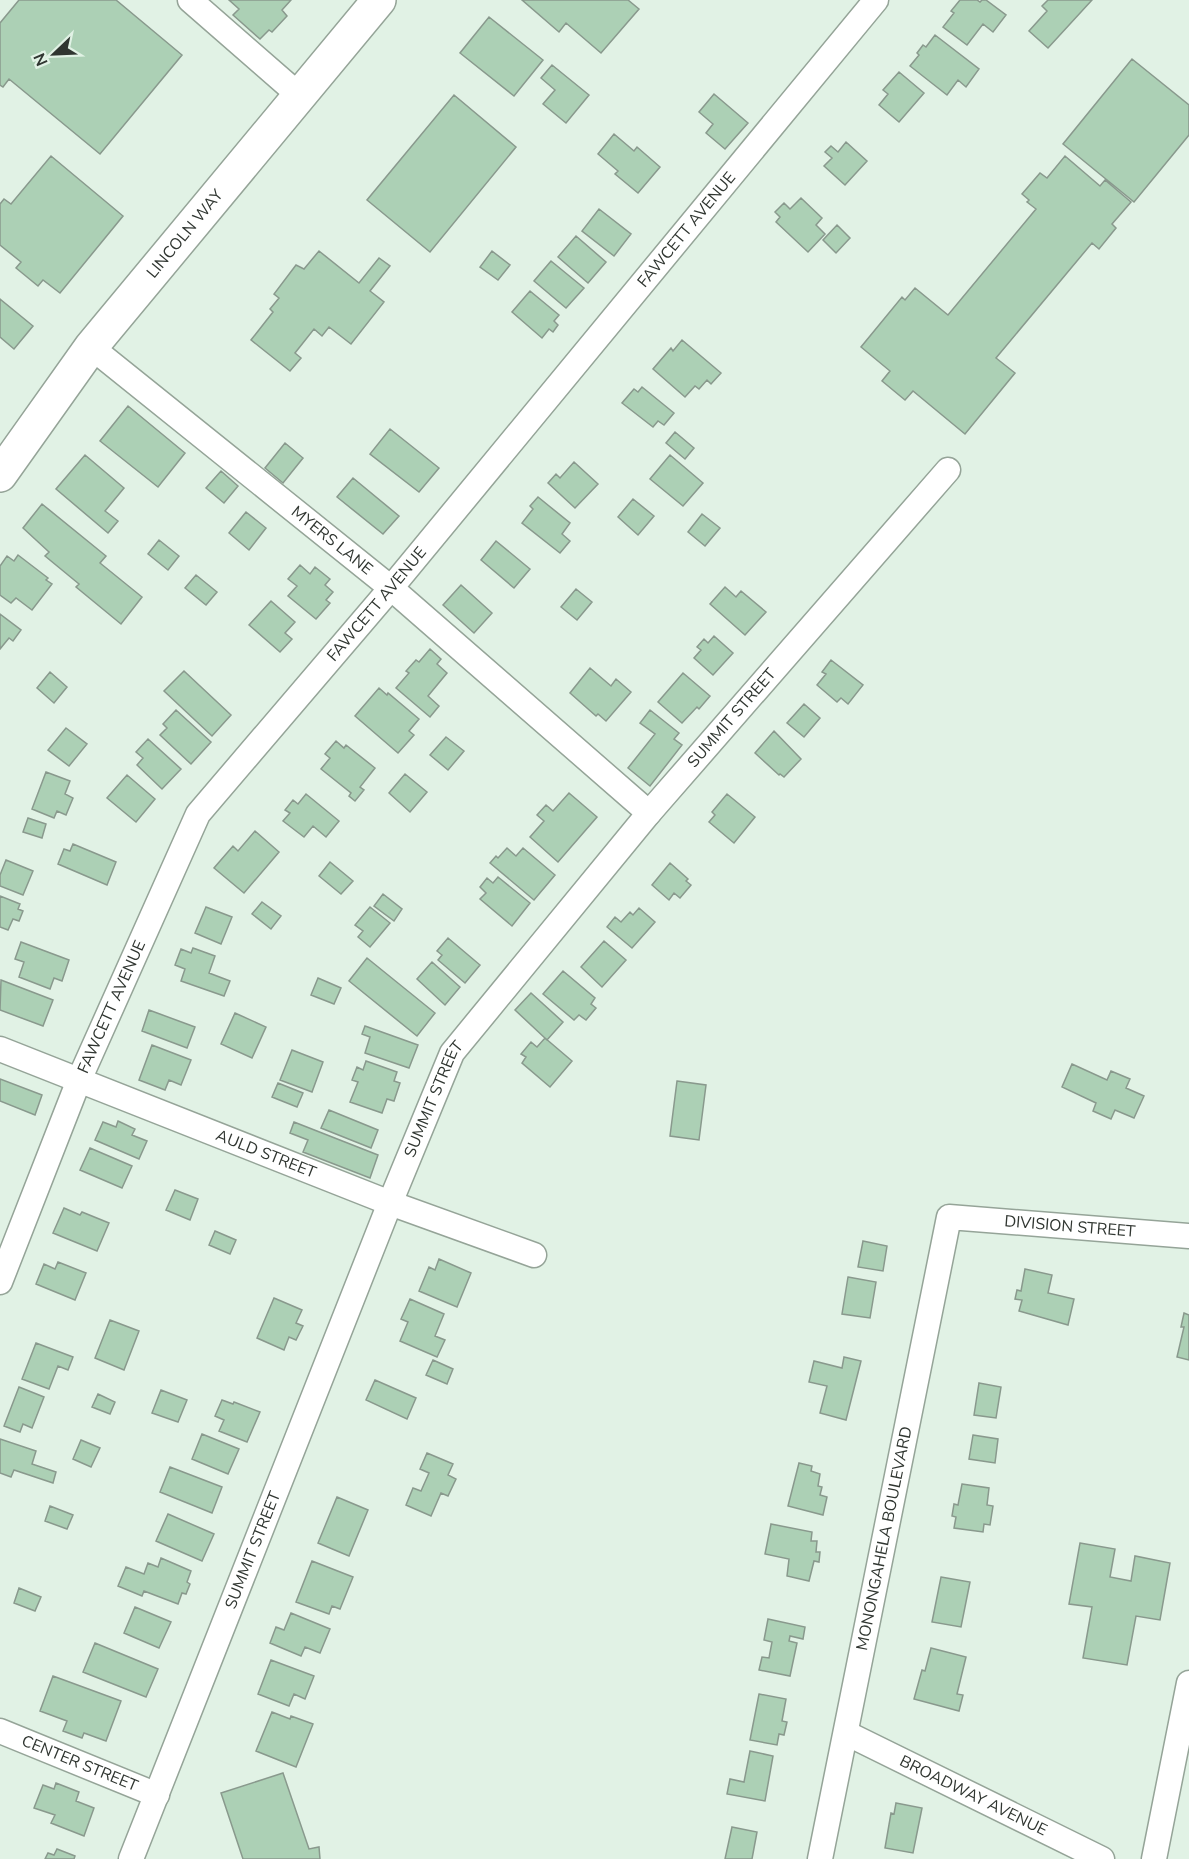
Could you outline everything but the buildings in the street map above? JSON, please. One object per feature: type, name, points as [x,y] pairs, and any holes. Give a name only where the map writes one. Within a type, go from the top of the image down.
[{"type":"main road","name":"LINCOLN WAY","points":[[0,475],[91,348],[379,0]]},
{"type":"street","points":[[190,0],[300,96]]},
{"type":"street","name":"FAWCETT AVENUE","points":[[0,1282],[79,1080],[198,814],[391,588],[876,0]]},
{"type":"street","name":"MYERS LANE","points":[[91,348],[391,588],[649,813]]},
{"type":"street","name":"SUMMIT STREET","points":[[131,1859],[158,1796],[390,1203],[452,1053],[649,813],[948,470]]},
{"type":"street","name":"AULD STREET","points":[[0,1049],[390,1203],[534,1255]]},
{"type":"street","name":"DIVISION STREET","points":[[949,1217],[1189,1236]]},
{"type":"street","name":"MONONGAHELA BOULEVARD","points":[[820,1859],[949,1217]]},
{"type":"street","points":[[1154,1859],[1189,1683]]},
{"type":"street","name":"CENTER STREET","points":[[0,1731],[158,1796]]},
{"type":"street","name":"BROADWAY AVENUE","points":[[846,1733],[1102,1859]]}]
